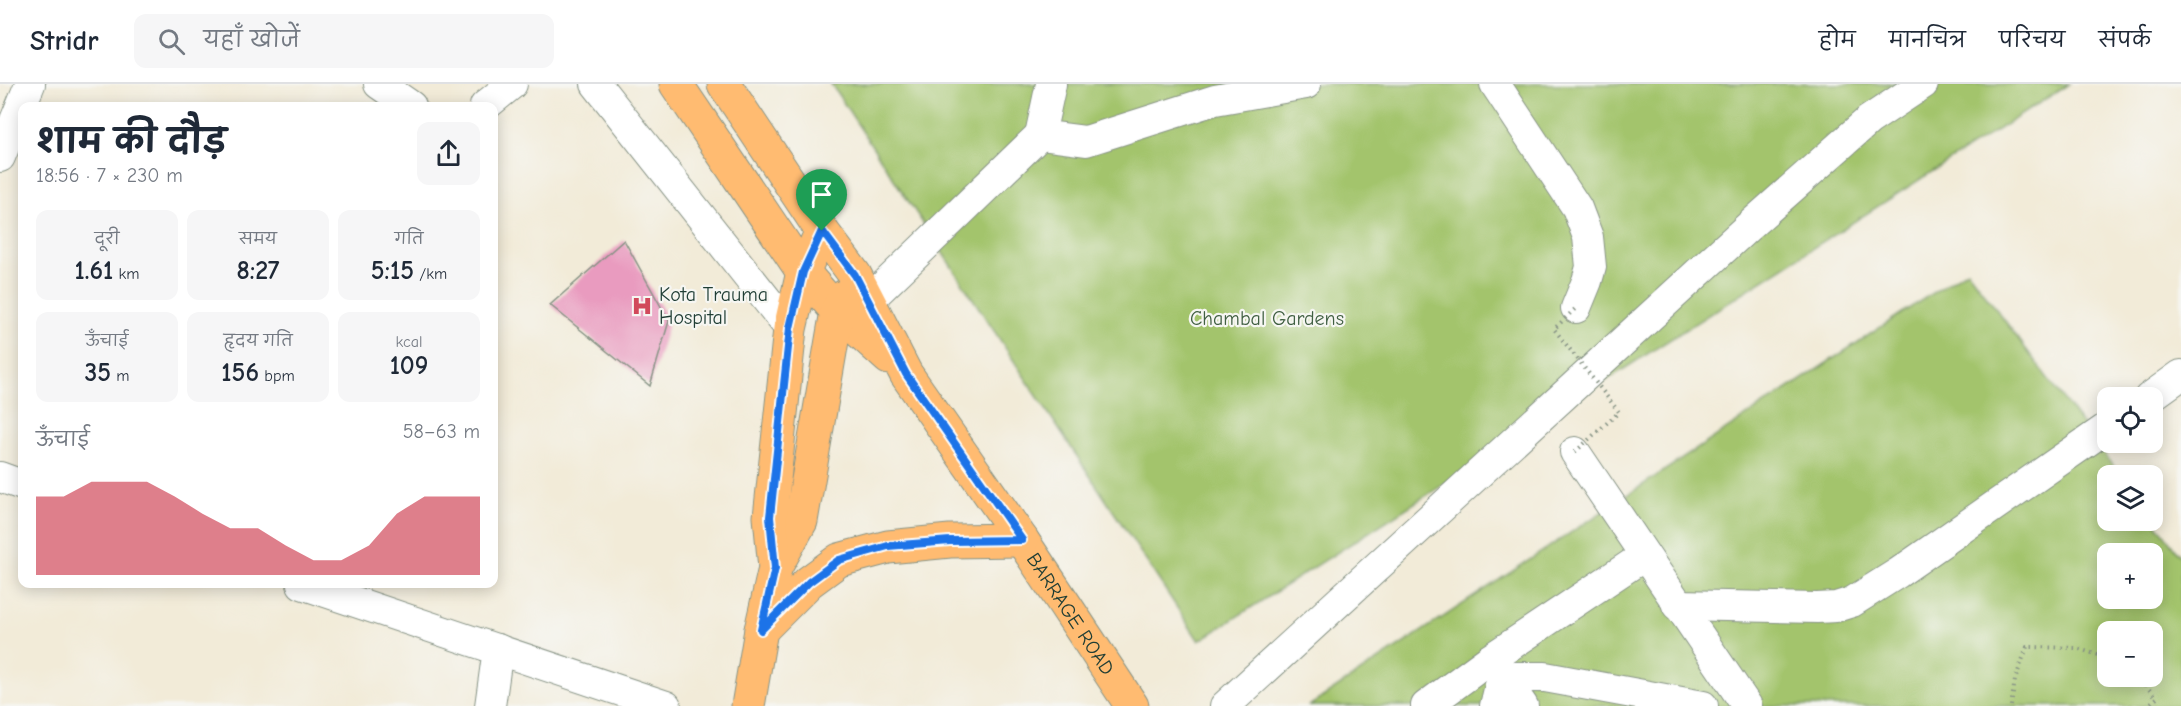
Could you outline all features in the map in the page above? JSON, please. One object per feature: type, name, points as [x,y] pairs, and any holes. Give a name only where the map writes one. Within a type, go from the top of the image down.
[{"type":"main road","name":"BARRAGE ROAD","points":[[676,84],[803,272],[837,311],[906,374]]},
{"type":"main road","name":"BARRAGE ROAD","points":[[724,84],[862,288],[906,374],[1022,540],[1132,706]]},
{"type":"main road","points":[[775,568],[770,517],[790,328],[803,272],[822,231]]},
{"type":"main road","points":[[748,706],[761,630],[775,568],[801,521],[837,311],[862,288]]},
{"type":"main road","points":[[761,630],[809,582],[839,560],[888,546],[950,541],[1022,540]]},
{"type":"street","points":[[23,102],[30,84]]},
{"type":"street","points":[[379,84],[405,102]]},
{"type":"street","points":[[490,102],[512,84]]},
{"type":"street","points":[[596,84],[790,328]]},
{"type":"street","points":[[862,288],[1040,135],[1051,84]]},
{"type":"street","points":[[1040,135],[1086,141],[1215,100],[1306,84]]},
{"type":"street","points":[[1495,84],[1577,208],[1588,237],[1590,267],[1576,308]]},
{"type":"street","points":[[1225,706],[1749,226],[1869,120],[1923,84]]},
{"type":"street","points":[[0,157],[18,113]]},
{"type":"street","points":[[2163,388],[2181,375]]},
{"type":"street","points":[[1677,605],[1817,608],[1852,602],[1898,573],[2097,435]]},
{"type":"street","points":[[1575,452],[1747,706]]},
{"type":"street","points":[[0,477],[18,484]]},
{"type":"street","points":[[1426,706],[1496,668],[1644,556]]},
{"type":"street","points":[[314,588],[666,706]]},
{"type":"street","points":[[490,706],[498,649]]},
{"type":"street","points":[[1495,706],[1496,668]]},
{"type":"street","points":[[1496,668],[1522,706]]},
{"type":"street","points":[[1496,668],[1703,706]]},
{"type":"path","points":[[1575,452],[1619,412],[1554,329],[1576,308]]},
{"type":"path","points":[[2011,706],[2015,680],[2027,647],[2076,648],[2097,655]]},
{"type":"path","points":[[2147,687],[2157,698],[2147,706]]},
{"type":"green space","name":"Chambal Gardens","points":[[831,84],[2069,84],[1199,641]]},
{"type":"green space","points":[[1967,270],[2097,444],[2097,453],[2104,453],[2113,465],[2097,465],[2097,531],[2162,531],[2181,557],[2181,706],[1309,706]]},
{"type":"building","points":[[624,240],[669,321],[650,386],[550,305]]},
{"type":"place","name":"Kota Trauma Hospital","points":[[642,306]]},
{"type":"route","points":[[822,231],[855,275],[906,374],[1022,540],[950,541],[888,546],[839,560],[809,582],[761,630],[775,568],[770,517],[790,328],[803,272],[822,231]]}]
